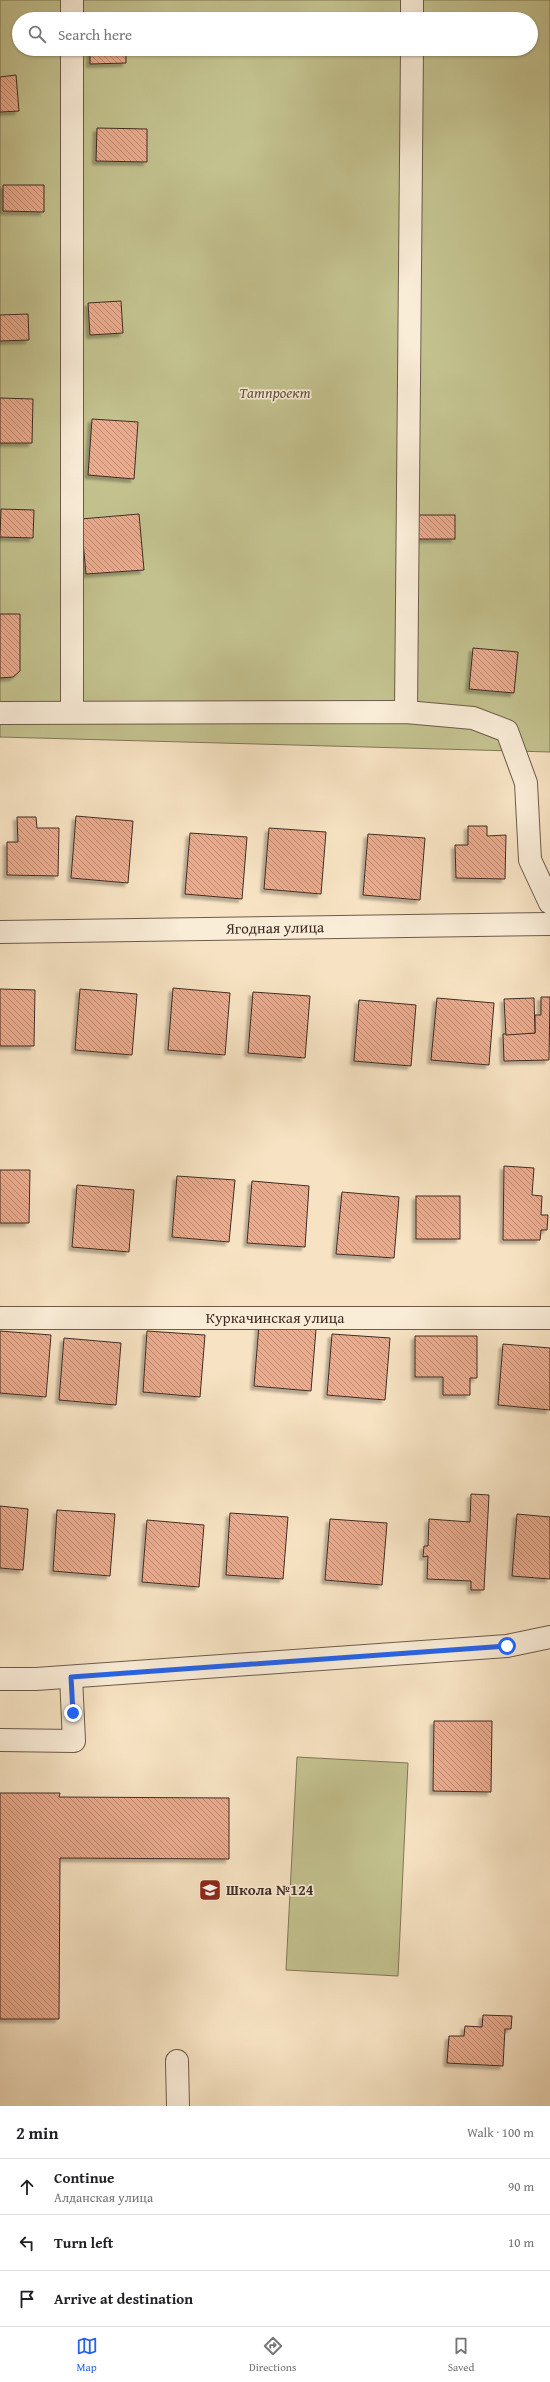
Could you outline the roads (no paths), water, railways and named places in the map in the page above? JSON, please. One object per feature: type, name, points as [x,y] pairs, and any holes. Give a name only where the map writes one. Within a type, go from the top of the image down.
[{"type":"street","points":[[72,0],[72,12]]},
{"type":"street","points":[[412,0],[412,12]]},
{"type":"street","points":[[72,56],[72,712]]},
{"type":"street","points":[[406,712],[412,56]]},
{"type":"street","points":[[0,713],[406,712],[473,718],[507,731],[526,783],[530,860],[550,903]]},
{"type":"street","name":"Ягодная улица","points":[[0,932],[550,924]]},
{"type":"street","name":"Куркачинская улица","points":[[0,1318],[550,1318]]},
{"type":"street","points":[[0,1679],[71,1677],[507,1646],[550,1637]]},
{"type":"street","points":[[0,1740],[74,1741],[71,1677]]},
{"type":"street","points":[[177,2061],[178,2106]]},
{"type":"place","name":"Школа №124","points":[[210,1890]]},
{"type":"park label","name":"Татпроект","points":[[275,393]]}]
